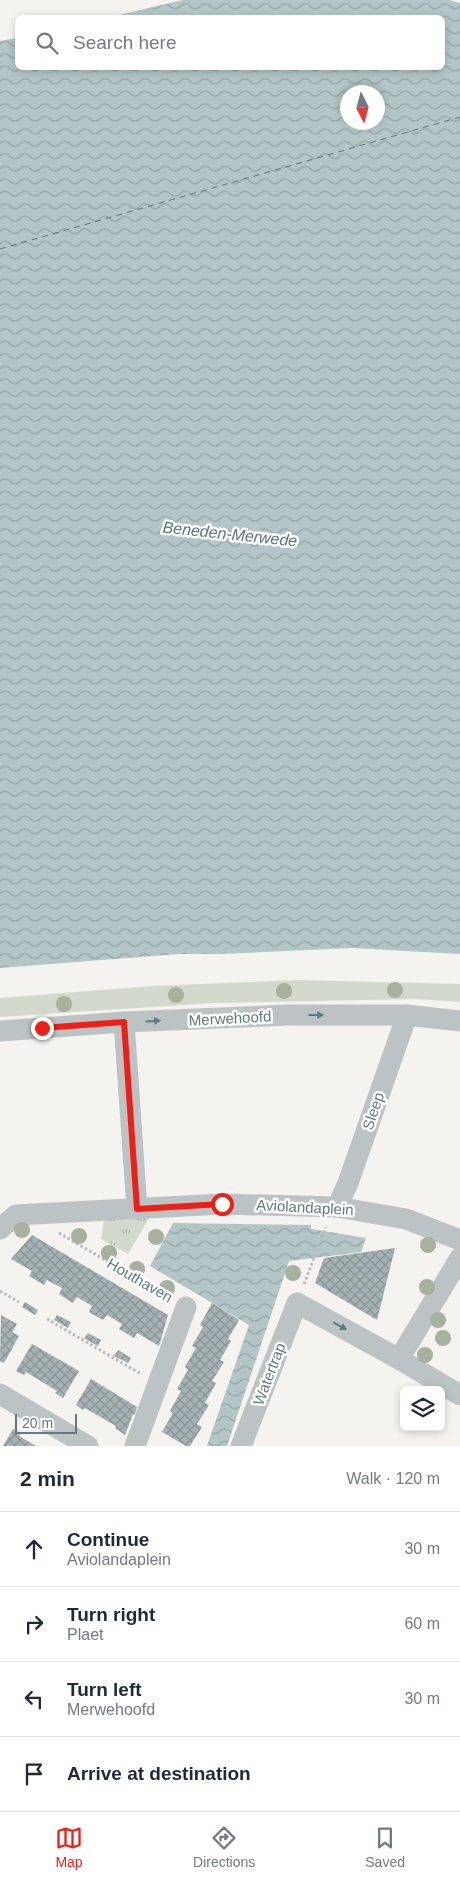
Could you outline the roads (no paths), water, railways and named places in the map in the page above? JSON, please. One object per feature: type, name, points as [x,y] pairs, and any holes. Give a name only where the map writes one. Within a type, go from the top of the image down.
[{"type":"street","name":"Merwehoofd","points":[[0,1031],[124,1022],[289,1015],[407,1015],[460,1021]]},
{"type":"street","name":"Sleep","points":[[332,1214],[348,1183],[407,1015]]},
{"type":"street","points":[[124,1022],[137,1209]]},
{"type":"street","name":"Aviolandaplein","points":[[0,1228],[16,1215],[222,1204],[406,1219],[460,1240]]},
{"type":"street","points":[[460,1258],[399,1359],[460,1395]]},
{"type":"street","name":"Watertrap","points":[[241,1446],[297,1302],[399,1359]]},
{"type":"street","name":"Houthaven","points":[[136,1446],[186,1307]]},
{"type":"street","points":[[0,1394],[88,1446]]},
{"type":"water","name":"Beneden-Merwede","points":[[183,0],[449,0],[460,3],[460,954],[351,948],[178,954],[0,968],[0,41],[15,38],[15,70],[445,70],[445,15],[119,15]]},
{"type":"water","points":[[173,1223],[311,1225],[311,1229],[366,1238],[361,1252],[289,1261],[227,1446],[207,1446],[249,1325],[150,1266]]}]
